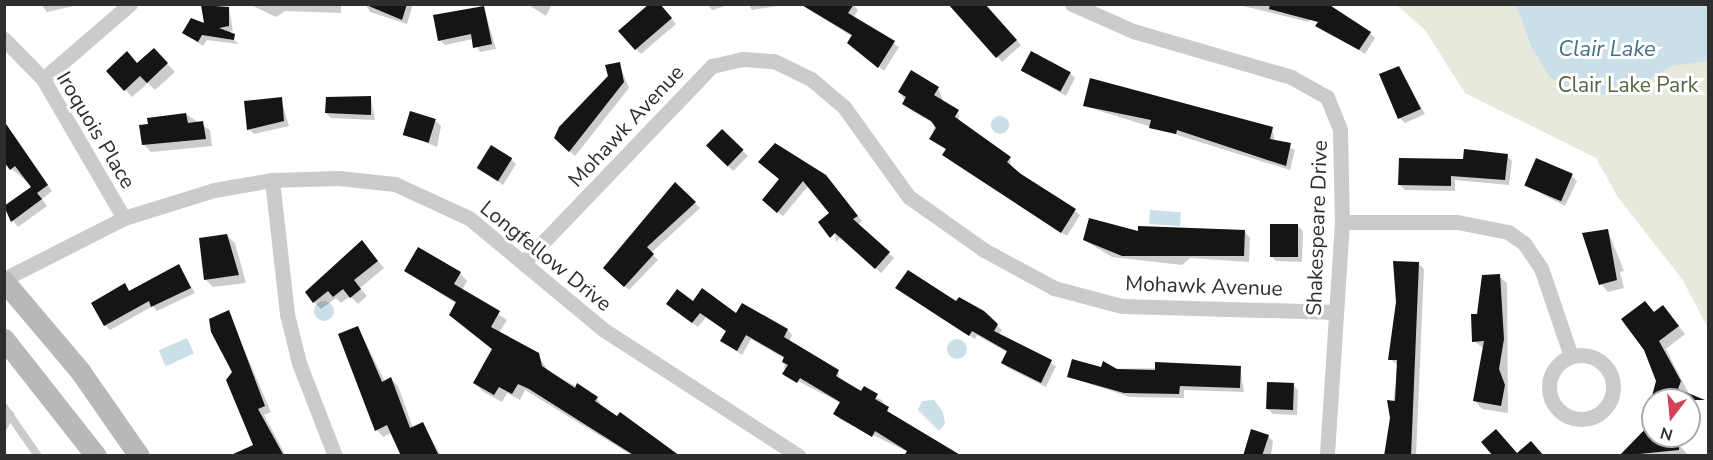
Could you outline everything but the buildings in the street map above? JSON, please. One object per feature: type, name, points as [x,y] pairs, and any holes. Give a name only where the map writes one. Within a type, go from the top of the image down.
[{"type":"main road","points":[[4,280],[80,371],[140,456]]},
{"type":"main road","points":[[4,339],[96,456]]},
{"type":"street","points":[[44,79],[130,4]]},
{"type":"street","name":"Shakespeare Drive","points":[[1072,4],[1133,31],[1291,77],[1327,98],[1340,130],[1342,222],[1327,456]]},
{"type":"street","name":"Iroquois Place","points":[[4,39],[44,79],[124,218]]},
{"type":"street","name":"Mohawk Avenue","points":[[524,262],[712,66],[742,59],[774,61],[811,79],[844,108],[909,197],[984,250],[1054,288],[1122,306],[1336,312]]},
{"type":"street","name":"Longfellow Drive","points":[[4,280],[124,218],[214,190],[272,180],[339,178],[395,184],[469,219],[604,330],[799,456]]},
{"type":"street","points":[[272,180],[287,314],[299,363],[335,456]]},
{"type":"street","points":[[1342,222],[1457,222],[1508,232],[1524,243],[1540,268],[1570,356]]},
{"type":"street","points":[[1570,356],[1594,357],[1608,368],[1613,392],[1596,415],[1566,414],[1551,397],[1552,375],[1570,356]]},
{"type":"lane","points":[[4,407],[38,456]]},
{"type":"lane","points":[[4,426],[10,414]]},
{"type":"green space","name":"Clair Lake Park","points":[[1397,5],[1708,5],[1708,328],[1682,279],[1617,196],[1596,158],[1465,93],[1425,30]]},
{"type":"water","name":"Clair Lake","points":[[1516,5],[1708,5],[1708,61],[1672,66],[1620,96],[1567,91],[1549,76],[1531,46]]},
{"type":"water","points":[[1000,116],[1006,119],[1009,125],[1006,131],[1000,134],[994,131],[991,125],[994,119]]},
{"type":"water","points":[[1150,210],[1181,212],[1180,226],[1149,224]]},
{"type":"water","points":[[320,301],[328,301],[334,307],[334,315],[328,321],[320,321],[314,315],[314,307]]},
{"type":"water","points":[[187,338],[194,354],[166,366],[159,351]]},
{"type":"water","points":[[957,339],[964,342],[967,349],[964,356],[957,359],[950,356],[947,349],[950,342]]},
{"type":"water","points":[[934,400],[943,412],[945,424],[939,431],[918,410],[922,401]]}]
